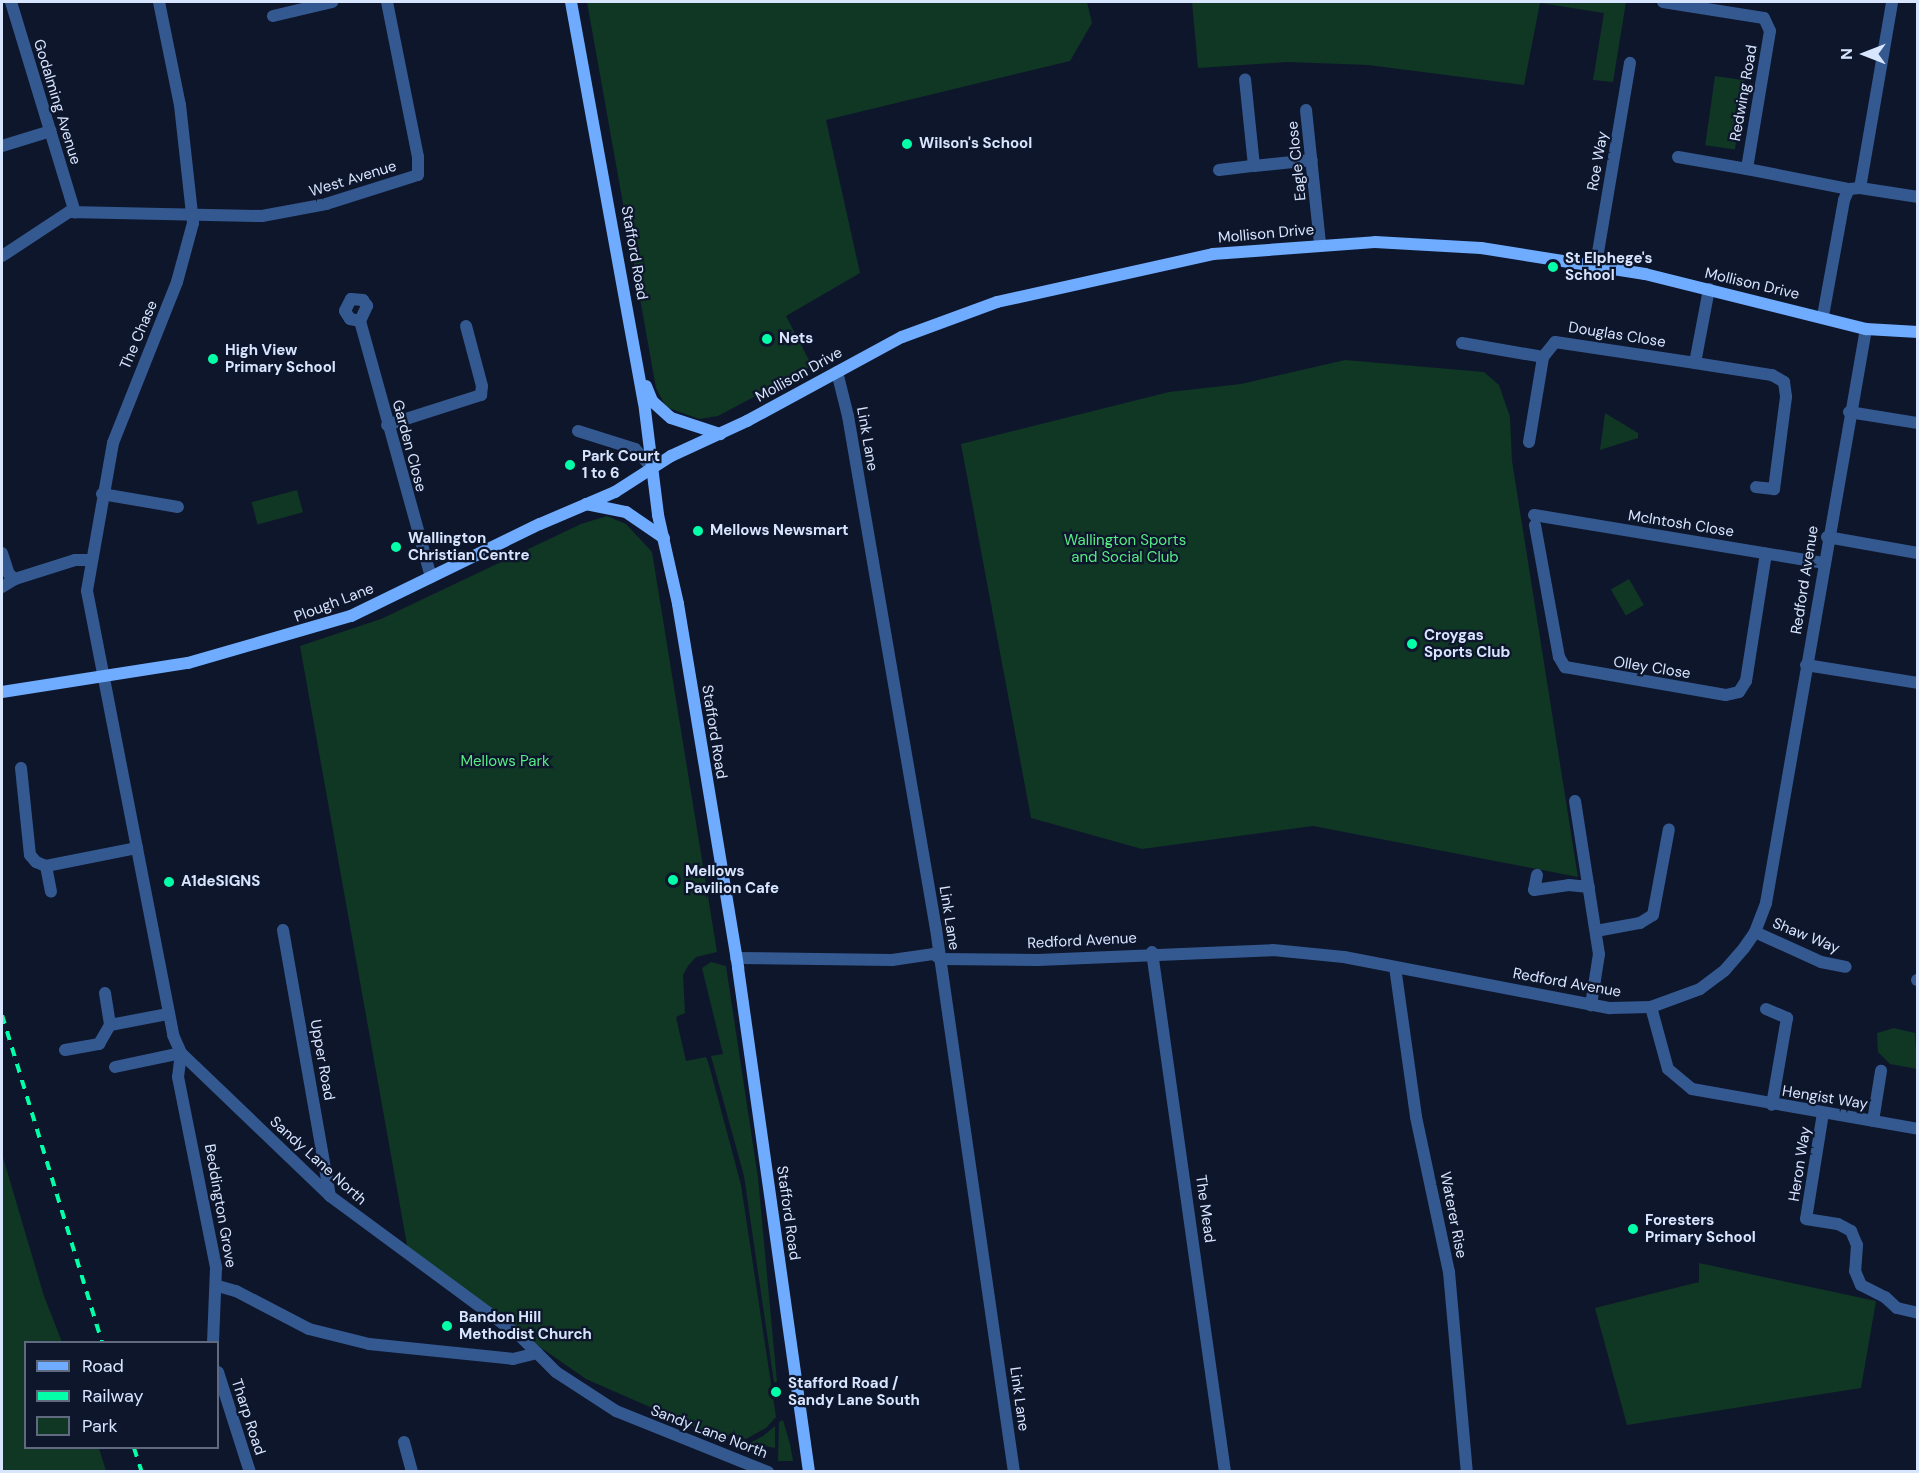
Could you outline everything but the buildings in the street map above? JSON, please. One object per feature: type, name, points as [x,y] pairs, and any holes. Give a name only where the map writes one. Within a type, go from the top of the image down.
[{"type":"main road","name":"Stafford Road","points":[[571,2],[594,107],[637,362],[651,467],[736,958],[809,1472]]},
{"type":"main road","name":"Mollison Drive","points":[[651,467],[720,434],[902,337],[997,303],[1233,251],[1320,244],[1459,245],[1596,264],[1823,316],[1866,329],[1917,332]]},
{"type":"main road","points":[[637,362],[648,392],[665,414],[692,428],[720,434]]},
{"type":"main road","name":"Plough Lane","points":[[2,692],[105,679],[209,658],[322,626],[431,578],[625,486],[651,467]]},
{"type":"main road","points":[[585,504],[627,512],[664,538]]},
{"type":"street","name":"Godalming Avenue","points":[[11,2],[75,212]]},
{"type":"street","name":"The Chase","points":[[105,679],[88,603],[90,560],[102,494],[128,399],[177,282],[193,216],[180,105],[159,2]]},
{"type":"street","points":[[273,16],[332,2]]},
{"type":"street","name":"West Avenue","points":[[193,216],[244,218],[295,211],[418,175],[416,145],[387,2]]},
{"type":"street","name":"Redwing Road","points":[[1663,2],[1764,18],[1768,23],[1770,31],[1747,169]]},
{"type":"street","points":[[1823,316],[1844,200],[1855,188],[1892,2]]},
{"type":"street","name":"Roe Way","points":[[1596,264],[1630,63]]},
{"type":"street","points":[[1245,79],[1254,166]]},
{"type":"street","name":"Eagle Close","points":[[1306,110],[1320,244]]},
{"type":"street","points":[[2,146],[51,131]]},
{"type":"street","points":[[1678,157],[1917,197]]},
{"type":"street","points":[[1219,170],[1312,160]]},
{"type":"street","points":[[2,256],[64,214],[75,212],[193,216]]},
{"type":"street","points":[[1709,289],[1695,363],[1772,375],[1784,382],[1786,397],[1774,489],[1756,488]]},
{"type":"street","name":"Garden Close","points":[[360,321],[431,578]]},
{"type":"street","points":[[387,425],[481,395],[482,386],[466,326]]},
{"type":"street","name":"Redford Avenue","points":[[736,958],[892,960],[933,954],[941,959],[1038,960],[1152,952],[1296,951],[1395,967],[1591,1005],[1651,1007],[1687,996],[1711,982],[1755,932],[1766,903],[1785,799],[1822,563],[1866,329]]},
{"type":"street","name":"Douglas Close","points":[[1543,357],[1550,345],[1561,341],[1695,363]]},
{"type":"street","points":[[1462,343],[1543,357],[1529,442]]},
{"type":"street","name":"Link Lane","points":[[837,372],[848,416],[941,959],[1014,1472]]},
{"type":"street","points":[[1849,412],[1917,423]]},
{"type":"street","points":[[578,431],[636,449],[651,467]]},
{"type":"street","points":[[102,494],[178,507]]},
{"type":"street","name":"McIntosh Close","points":[[1534,520],[1822,563]]},
{"type":"street","name":"Olley Close","points":[[1534,520],[1559,657],[1565,667],[1726,695],[1739,692],[1746,681],[1766,554]]},
{"type":"street","points":[[1827,537],[1917,553]]},
{"type":"street","points":[[2,553],[9,574],[15,579]]},
{"type":"street","points":[[2,587],[15,579],[75,560],[90,560]]},
{"type":"street","points":[[1806,665],[1917,683]]},
{"type":"street","name":"Sandy Lane North","points":[[105,679],[167,1014],[181,1053],[330,1196],[520,1336],[548,1365],[616,1411],[768,1472]]},
{"type":"street","points":[[21,768],[30,855],[46,866],[51,892]]},
{"type":"street","points":[[1575,801],[1600,961],[1591,1005]]},
{"type":"street","points":[[1596,931],[1640,923],[1653,915],[1669,829]]},
{"type":"street","points":[[46,866],[137,848]]},
{"type":"street","points":[[1537,875],[1534,890],[1569,885],[1588,887]]},
{"type":"street","name":"Upper Road","points":[[283,930],[330,1196]]},
{"type":"street","name":"Shaw Way","points":[[1755,932],[1821,962],[1846,967]]},
{"type":"street","name":"The Mead","points":[[1152,952],[1225,1472]]},
{"type":"street","name":"Waterer Rise","points":[[1395,967],[1416,1117],[1449,1272],[1467,1472]]},
{"type":"street","points":[[65,1050],[99,1044],[110,1025],[105,993]]},
{"type":"street","name":"Hengist Way","points":[[1651,1007],[1668,1069],[1692,1089],[1772,1105],[1917,1128]]},
{"type":"street","name":"Hengist Way","points":[[1766,1009],[1787,1018],[1772,1105]]},
{"type":"street","points":[[110,1025],[167,1014]]},
{"type":"street","points":[[115,1067],[181,1053]]},
{"type":"street","name":"Beddington Grove","points":[[181,1053],[178,1077],[191,1132],[218,1286],[236,1291],[309,1329],[369,1344],[513,1359],[537,1353]]},
{"type":"street","name":"Hengist Way","points":[[1873,1121],[1881,1071]]},
{"type":"street","name":"Heron Way","points":[[1823,1113],[1806,1219],[1838,1224],[1851,1231],[1857,1245],[1855,1271],[1861,1285],[1885,1296],[1897,1308],[1917,1313]]},
{"type":"street","points":[[213,1341],[218,1286]]},
{"type":"street","name":"Tharp Road","points":[[219,1375],[250,1472]]},
{"type":"street","points":[[404,1442],[412,1472]]},
{"type":"green space","points":[[587,2],[1087,2],[1092,23],[1070,61],[826,120],[860,273],[786,316],[812,366],[718,416],[699,419],[666,407],[656,388]]},
{"type":"green space","points":[[1192,2],[1626,2],[1613,82],[1593,80],[1604,13],[1540,3],[1524,85],[1368,65],[1288,62],[1198,68]]},
{"type":"green space","points":[[1715,76],[1745,80],[1735,149],[1705,145]]},
{"type":"green space","name":"Wallington Sports and Social Club","points":[[1345,360],[1484,372],[1499,385],[1510,417],[1512,461],[1578,877],[1313,826],[1142,849],[1031,818],[961,444],[1169,392],[1241,384]]},
{"type":"green space","points":[[1605,413],[1638,433],[1638,438],[1600,450]]},
{"type":"green space","points":[[297,490],[303,512],[258,524],[252,502]]},
{"type":"green space","name":"Mellows Park","points":[[607,516],[626,524],[652,552],[717,952],[696,957],[688,966],[683,975],[685,1013],[676,1017],[686,1061],[706,1057],[741,1185],[776,1417],[766,1428],[746,1439],[730,1433],[725,1440],[586,1379],[409,1256],[300,646],[381,619],[581,524]]},
{"type":"green space","points":[[1629,579],[1644,605],[1626,615],[1611,590]]},
{"type":"green space","points":[[711,962],[726,966],[758,1178],[777,1382],[774,1382],[744,1176],[711,1056],[723,1054],[702,968]]},
{"type":"green space","points":[[1894,1028],[1915,1033],[1917,1069],[1890,1064],[1878,1052],[1877,1033]]},
{"type":"green space","points":[[2,1154],[44,1296],[62,1341],[24,1341],[24,1449],[99,1449],[106,1471],[2,1471]]},
{"type":"green space","points":[[1699,1263],[1876,1301],[1861,1388],[1627,1425],[1595,1308],[1699,1282]]},
{"type":"green space","points":[[783,1420],[793,1461],[778,1461],[779,1422]]},
{"type":"green space","points":[[775,1426],[775,1448],[750,1443],[763,1436]]},
{"type":"railway","points":[[2,1015],[102,1341]]},
{"type":"railway","points":[[134,1449],[142,1472]]},
{"type":"place","name":"Wilson's School","points":[[907,144]]},
{"type":"place","name":"St Elphege's School","points":[[1553,267]]},
{"type":"place","name":"Nets","points":[[767,339]]},
{"type":"place","name":"High View Primary School","points":[[213,359]]},
{"type":"place","name":"Park Court 1 to 6","points":[[570,465]]},
{"type":"place","name":"Mellows Newsmart","points":[[698,531]]},
{"type":"place","name":"Wallington Christian Centre","points":[[396,547]]},
{"type":"place","name":"Croygas Sports Club","points":[[1412,644]]},
{"type":"place","name":"Mellows Pavilion Cafe","points":[[673,880]]},
{"type":"place","name":"A1deSIGNS","points":[[169,882]]},
{"type":"place","name":"Foresters Primary School","points":[[1633,1229]]},
{"type":"place","name":"Bandon Hill Methodist Church","points":[[447,1326]]},
{"type":"place","name":"Stafford Road / Sandy Lane South","points":[[776,1392]]}]
